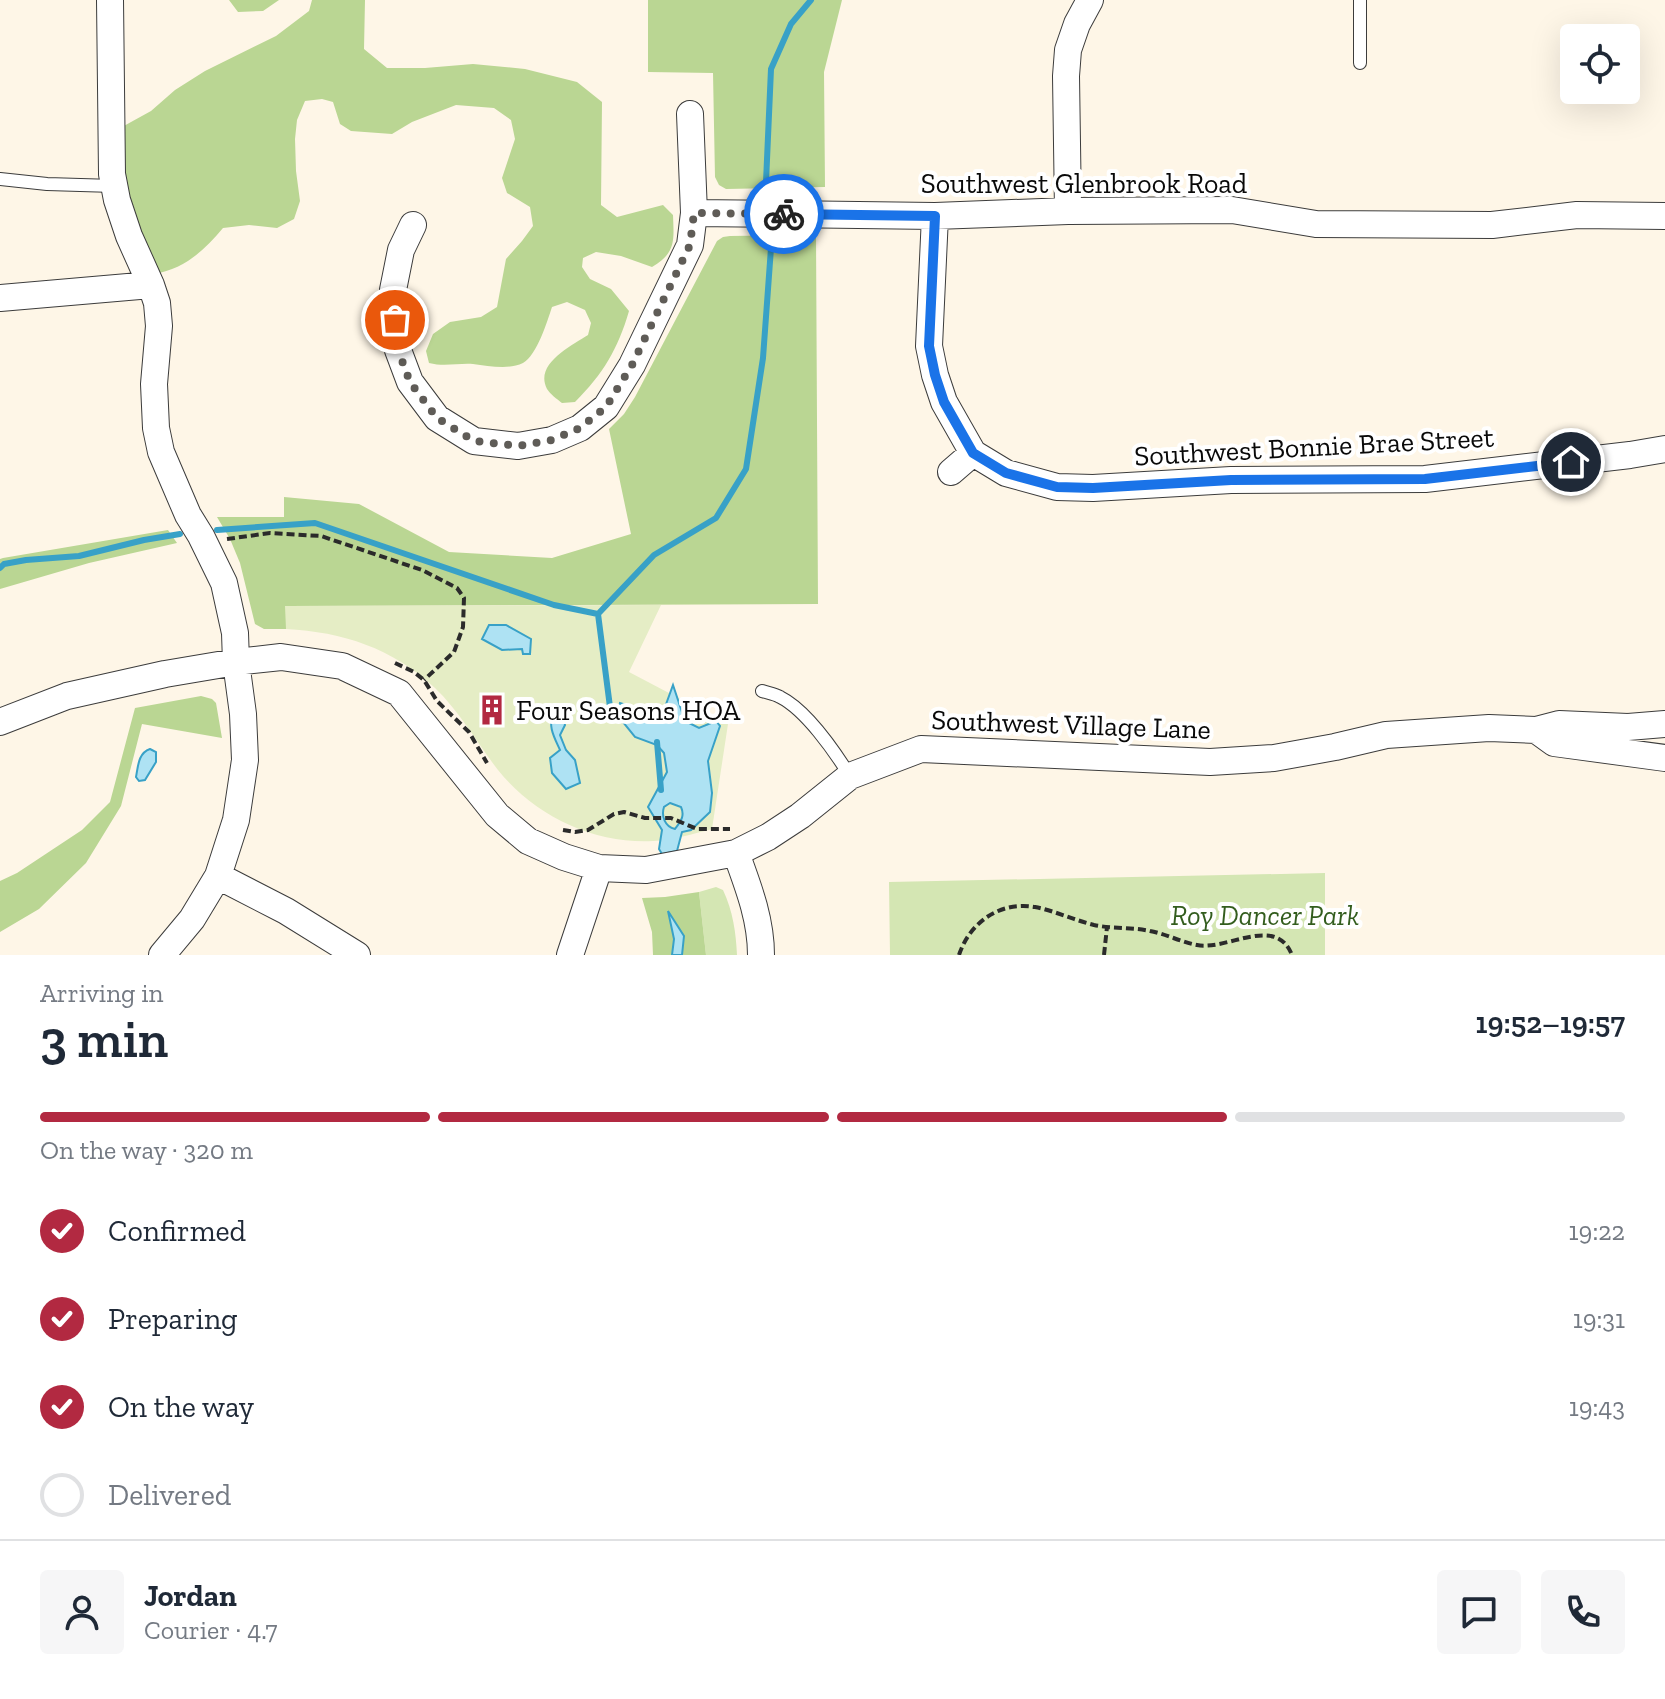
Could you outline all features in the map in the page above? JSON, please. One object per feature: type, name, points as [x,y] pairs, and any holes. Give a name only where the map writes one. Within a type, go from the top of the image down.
[{"type":"street","points":[[110,0],[112,174],[129,236],[157,303],[156,428],[161,452],[188,515],[224,583],[235,633],[243,714],[245,760],[236,820],[218,876],[192,919],[162,955]]},
{"type":"street","points":[[1068,211],[1068,50],[1090,0]]},
{"type":"street","points":[[413,225],[401,250],[393,290],[398,350],[410,382],[437,418],[474,441],[518,446],[552,440],[580,428],[606,407],[632,365],[690,245],[694,213],[690,114]]},
{"type":"street","name":"Southwest Glenbrook Road","points":[[694,213],[935,216],[1232,210],[1316,224],[1492,225],[1577,215],[1665,216]]},
{"type":"street","name":"Southwest Bonnie Brae Street","points":[[935,216],[929,346],[935,375],[944,402],[973,453],[1006,473],[1057,487],[1093,488],[1231,480],[1425,479],[1665,449]]},
{"type":"street","points":[[0,298],[151,285]]},
{"type":"street","points":[[951,472],[973,453]]},
{"type":"street","name":"Southwest Village Lane","points":[[0,722],[67,696],[236,662],[281,657],[342,666],[399,693],[497,815],[528,841],[599,868],[646,870],[736,841],[768,837],[850,776],[921,749],[1210,762],[1274,758],[1386,735],[1489,728],[1536,730],[1559,724],[1628,727],[1665,724]]},
{"type":"street","name":"Southwest Village Lane","points":[[1536,730],[1554,743],[1665,758]]},
{"type":"street","points":[[736,841],[754,903],[761,955]]},
{"type":"street","points":[[570,955],[599,868]]},
{"type":"street","points":[[218,876],[286,911],[357,955]]},
{"type":"lane","points":[[1360,0],[1360,63]]},
{"type":"lane","points":[[0,179],[114,186]]},
{"type":"lane","points":[[762,691],[783,698],[811,723],[850,776]]},
{"type":"path","points":[[205,544],[231,537],[270,533],[321,536],[422,570],[457,588],[464,598],[463,627],[454,652],[424,680]]},
{"type":"path","points":[[645,818],[671,818],[736,841]]},
{"type":"path","points":[[959,955],[973,929],[988,915],[1009,908],[1036,908],[1107,927],[1154,931],[1197,946],[1213,946],[1258,935],[1269,936],[1279,939],[1292,955]]},
{"type":"path","points":[[1104,955],[1107,927]]},
{"type":"green space","points":[[229,0],[279,0],[263,11],[238,12]]},
{"type":"green space","points":[[312,0],[365,0],[364,49],[387,68],[473,64],[525,69],[577,82],[602,102],[601,205],[617,217],[663,205],[673,215],[673,239],[666,257],[652,267],[621,256],[596,252],[583,258],[582,267],[590,279],[611,289],[629,311],[608,360],[575,402],[562,403],[548,391],[544,380],[556,357],[588,335],[591,323],[585,310],[567,302],[552,307],[537,346],[523,363],[505,367],[429,363],[426,351],[433,334],[450,322],[481,317],[497,307],[506,259],[533,226],[530,207],[507,193],[502,178],[515,139],[511,120],[494,108],[456,105],[412,122],[392,134],[351,131],[340,124],[333,102],[322,99],[305,101],[297,120],[295,139],[300,201],[294,219],[277,228],[249,225],[223,228],[193,258],[175,268],[154,274],[116,209],[109,191],[103,173],[102,138],[151,111],[175,90],[205,71],[276,36],[309,11]]},
{"type":"green space","points":[[648,0],[842,0],[824,72],[825,187],[726,189],[719,185],[715,177],[713,73],[648,72]]},
{"type":"green space","points":[[816,235],[818,604],[286,606],[286,629],[264,629],[255,624],[240,563],[217,517],[284,517],[284,497],[359,504],[449,552],[552,558],[631,534],[609,429],[635,397],[717,241],[730,236]]},
{"type":"green space","points":[[168,530],[177,543],[89,563],[0,589],[0,559]]},
{"type":"green space","points":[[661,605],[629,672],[728,724],[712,829],[653,841],[609,838],[567,824],[548,813],[530,801],[498,770],[452,707],[419,674],[384,653],[347,638],[286,629],[285,606]]},
{"type":"green space","points":[[201,696],[216,703],[222,738],[142,724],[121,806],[86,863],[39,909],[0,932],[0,881],[82,830],[110,802],[135,708]]},
{"type":"green space","name":"Roy Dancer Park","points":[[1325,873],[1325,955],[890,955],[889,882]]},
{"type":"green space","points":[[716,887],[723,890],[729,906],[737,955],[706,955],[699,892]]},
{"type":"green space","points":[[699,892],[706,955],[653,955],[652,932],[642,898]]},
{"type":"water","points":[[489,625],[506,625],[531,639],[530,654],[523,654],[522,649],[502,650],[482,639]]},
{"type":"water","points":[[673,685],[685,721],[699,728],[716,721],[720,726],[708,761],[712,793],[710,812],[691,830],[682,832],[677,851],[662,854],[659,849],[662,830],[648,807],[667,772],[664,753],[657,745],[635,737],[618,716],[620,703],[657,714],[665,707]],"holes":[[[670,803],[681,807],[682,818],[675,829],[672,828],[665,821],[664,807]]]},
{"type":"water","points":[[554,712],[563,714],[565,725],[560,735],[566,750],[575,760],[580,783],[566,789],[552,773],[550,758],[560,750],[551,726]]},
{"type":"water","points":[[150,749],[156,752],[156,762],[145,780],[139,781],[136,777],[139,761]]},
{"type":"water","points":[[668,911],[684,936],[682,955],[672,955],[674,939]]},
{"type":"waterway","points":[[766,182],[771,69],[791,24],[811,0]]},
{"type":"waterway","points":[[623,716],[610,707],[598,614],[654,555],[716,518],[746,469],[763,358],[771,248]]},
{"type":"waterway","points":[[217,530],[315,523],[554,605],[598,614]]},
{"type":"waterway","points":[[0,568],[4,564],[79,556],[180,534]]},
{"type":"waterway","points":[[657,742],[661,790]]},
{"type":"way so far","points":[[395,320],[398,350],[410,382],[437,418],[474,441],[518,446],[552,440],[580,428],[606,407],[632,365],[690,245],[694,213],[784,214]]},
{"type":"place","name":"Four Seasons HOA","points":[[492,710]]},
{"type":"route","points":[[784,214],[935,216],[929,346],[935,375],[944,402],[973,453],[1006,473],[1057,487],[1093,488],[1231,480],[1425,479],[1571,462]]}]
